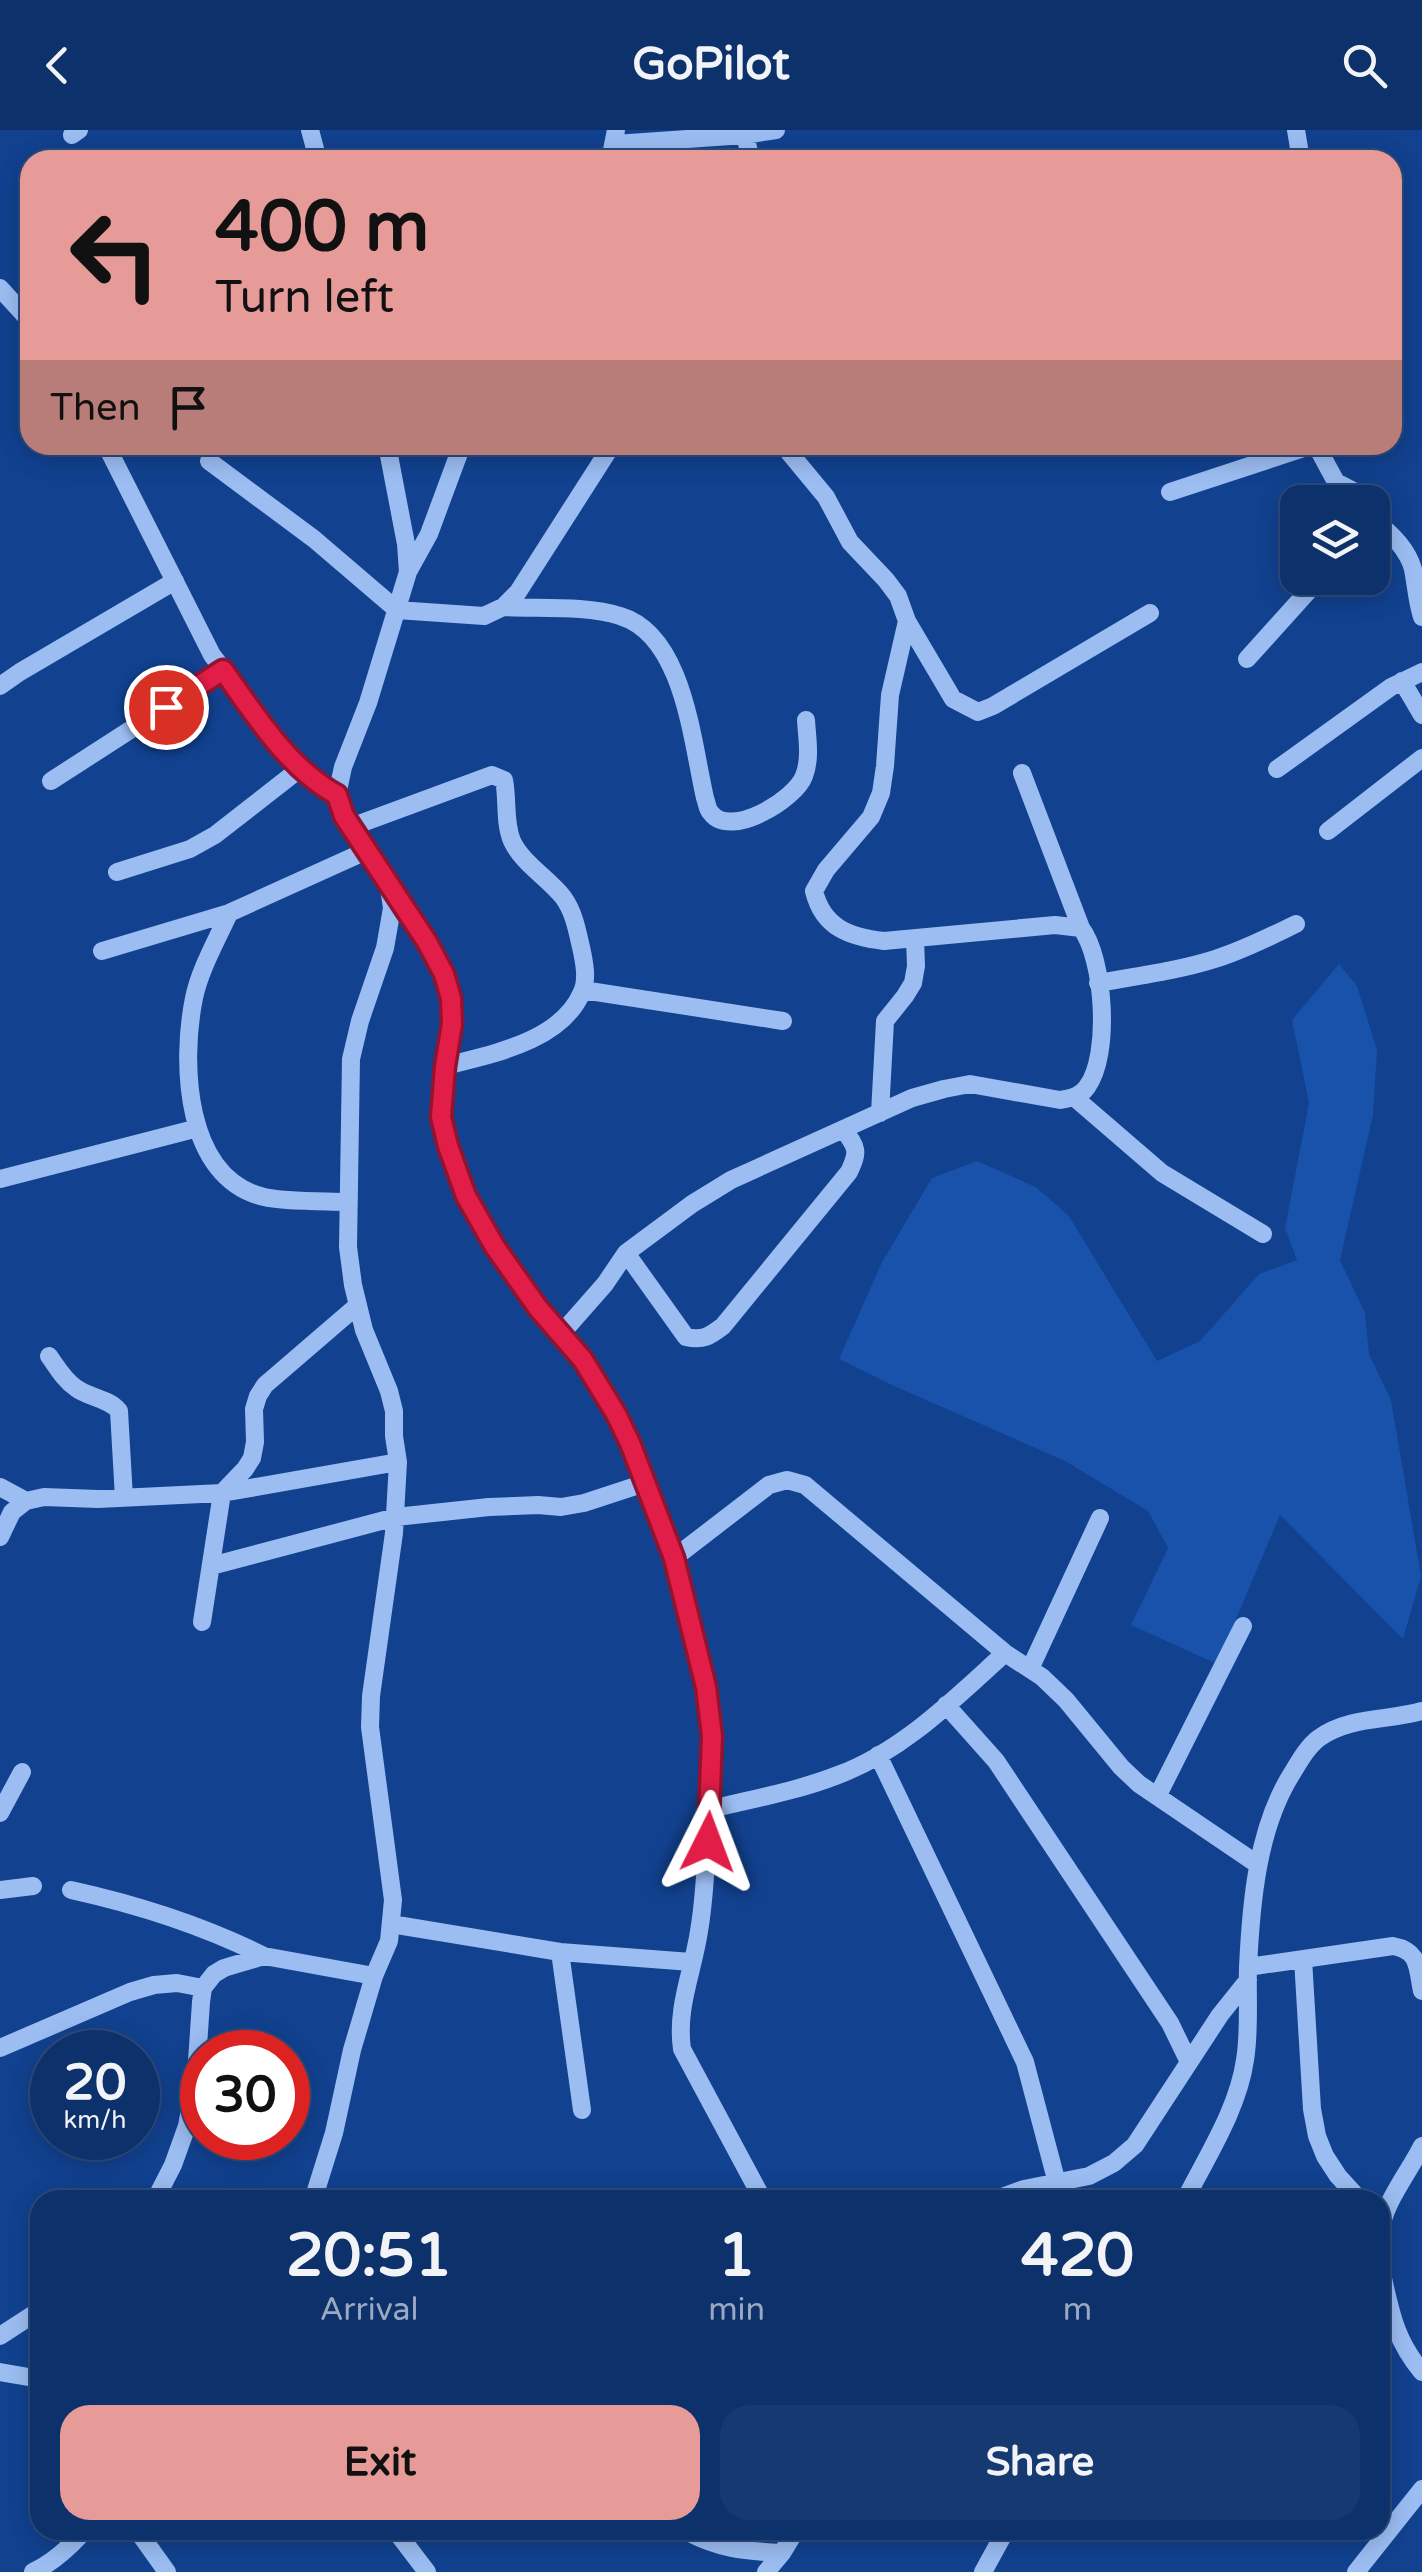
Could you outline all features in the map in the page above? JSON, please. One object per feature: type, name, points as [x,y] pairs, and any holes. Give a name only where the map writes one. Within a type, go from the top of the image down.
[{"type":"street","points":[[614,145],[776,130]]},
{"type":"street","points":[[745,134],[749,150]]},
{"type":"street","points":[[0,288],[20,310]]},
{"type":"street","points":[[111,455],[212,655],[301,768],[337,795]]},
{"type":"street","points":[[389,455],[408,572]]},
{"type":"street","points":[[458,455],[429,534],[408,572],[368,703],[342,768],[337,795],[344,816],[444,974],[451,998],[452,1024],[441,1117],[466,1196],[495,1247],[538,1308],[583,1360],[616,1414],[674,1558],[706,1687],[712,1736],[703,1908],[680,2008],[679,2030],[682,2050],[758,2190]]},
{"type":"street","points":[[209,461],[314,540],[397,610],[484,616],[504,607],[518,592],[606,455]]},
{"type":"street","points":[[791,455],[826,497],[850,542],[898,596],[906,621],[953,698],[978,712],[1150,613]]},
{"type":"street","points":[[1170,492],[1283,455]]},
{"type":"street","points":[[1320,455],[1342,485]]},
{"type":"street","points":[[1390,534],[1407,556],[1422,617]]},
{"type":"street","points":[[0,686],[175,581]]},
{"type":"street","points":[[1247,659],[1305,595]]},
{"type":"street","points":[[504,607],[601,611],[638,623],[656,639],[679,684],[705,798],[718,819],[761,814],[796,790],[805,775],[806,720]]},
{"type":"street","points":[[906,621],[890,695],[881,793],[871,816],[826,870],[814,891],[818,906],[836,927],[859,938],[884,941],[1055,925],[1081,928]]},
{"type":"street","points":[[51,781],[223,670]]},
{"type":"street","points":[[1277,769],[1391,687],[1422,672]]},
{"type":"street","points":[[1402,681],[1422,715]]},
{"type":"street","points":[[1328,830],[1422,758]]},
{"type":"street","points":[[117,872],[190,849],[215,836],[301,768]]},
{"type":"street","points":[[561,1334],[605,1284],[626,1253],[730,1180],[912,1098],[970,1084],[1060,1100],[1075,1098],[1087,1089],[1095,1070],[1102,1024],[1093,951],[1022,774]]},
{"type":"street","points":[[351,827],[480,779],[492,776],[504,780],[512,841],[572,912],[585,965],[583,990],[572,1007],[556,1024],[526,1043],[445,1066]]},
{"type":"street","points":[[102,951],[228,913],[366,851]]},
{"type":"street","points":[[317,2190],[352,2050],[389,1941],[393,1900],[370,1727],[396,1518],[398,1462],[394,1411],[364,1330],[348,1247],[351,1059],[385,948],[392,908],[389,888]]},
{"type":"street","points":[[228,913],[195,994],[191,1016],[188,1051],[194,1119],[214,1164],[237,1184],[263,1197],[348,1202]]},
{"type":"street","points":[[1098,983],[1215,960],[1296,924]]},
{"type":"street","points":[[880,1113],[885,1020],[912,983],[915,940]]},
{"type":"street","points":[[583,990],[783,1020]]},
{"type":"street","points":[[1075,1098],[1162,1173],[1262,1234]]},
{"type":"street","points":[[0,1179],[198,1128]]},
{"type":"street","points":[[626,1253],[686,1337],[699,1340],[710,1335],[723,1326],[848,1172],[856,1146],[844,1130]]},
{"type":"street","points":[[202,1622],[222,1494],[252,1458],[258,1396],[265,1385],[358,1305]]},
{"type":"street","points":[[50,1356],[79,1391],[114,1405],[119,1411],[124,1498]]},
{"type":"street","points":[[0,1537],[12,1512],[26,1500],[222,1494],[398,1462]]},
{"type":"street","points":[[674,1558],[769,1484],[786,1480],[805,1485],[1006,1652],[1042,1677],[1140,1784],[1257,1864]]},
{"type":"street","points":[[211,1566],[396,1518],[489,1507],[572,1505],[646,1483]]},
{"type":"street","points":[[0,1487],[26,1500]]},
{"type":"street","points":[[1030,1669],[1100,1518]]},
{"type":"street","points":[[1158,1795],[1244,1626]]},
{"type":"street","points":[[710,1809],[796,1789],[878,1755],[946,1706],[1006,1652]]},
{"type":"street","points":[[946,1706],[996,1761],[1170,2023],[1188,2062]]},
{"type":"street","points":[[1190,2190],[1238,2093],[1246,2058],[1257,1864],[1282,1789],[1318,1739],[1370,1718],[1422,1711]]},
{"type":"street","points":[[878,1755],[1026,2062],[1062,2188]]},
{"type":"street","points":[[0,1814],[22,1772]]},
{"type":"street","points":[[0,1890],[33,1886]]},
{"type":"street","points":[[71,1890],[201,1926],[264,1956],[374,1976]]},
{"type":"street","points":[[391,1924],[560,1952],[691,1962]]},
{"type":"street","points":[[1021,2190],[1062,2188],[1102,2170],[1135,2146],[1248,1974],[1303,1959],[1393,1946],[1405,1948],[1414,1956],[1422,1991]]},
{"type":"street","points":[[560,1952],[582,2110]]},
{"type":"street","points":[[161,2190],[192,2106],[204,1988],[224,1968],[264,1956]]},
{"type":"street","points":[[1303,1959],[1317,2136],[1325,2156],[1351,2190]]},
{"type":"street","points":[[0,2048],[130,1992],[177,1983],[204,1988]]},
{"type":"street","points":[[1390,2205],[1422,2146]]},
{"type":"street","points":[[1390,2305],[1398,2337],[1422,2372]]},
{"type":"street","points":[[0,2336],[30,2316]]},
{"type":"street","points":[[0,2372],[30,2377]]},
{"type":"street","points":[[1390,2529],[1422,2488]]},
{"type":"street","points":[[33,2572],[48,2565],[76,2540]]},
{"type":"street","points":[[144,2540],[168,2572]]},
{"type":"street","points":[[403,2540],[427,2572]]},
{"type":"street","points":[[702,2540],[724,2548],[782,2554]]},
{"type":"street","points":[[766,2572],[790,2540]]},
{"type":"street","points":[[983,2572],[1001,2540]]},
{"type":"street","points":[[1356,2572],[1381,2540]]},
{"type":"shaded area","points":[[1339,964],[1357,986],[1377,1050],[1373,1115],[1340,1260],[1365,1313],[1369,1354],[1391,1400],[1421,1576],[1403,1639],[1280,1515],[1217,1664],[1131,1625],[1168,1548],[1148,1511],[1065,1461],[839,1359],[882,1262],[932,1178],[977,1161],[1036,1187],[1069,1216],[1157,1361],[1200,1341],[1259,1274],[1297,1260],[1285,1228],[1309,1103],[1292,1020]]},
{"type":"route","points":[[166,707],[223,670],[290,757],[337,795],[344,816],[444,974],[451,998],[452,1024],[441,1117],[466,1196],[495,1247],[538,1308],[583,1360],[616,1414],[674,1558],[706,1687],[712,1736],[708,1842]]}]
